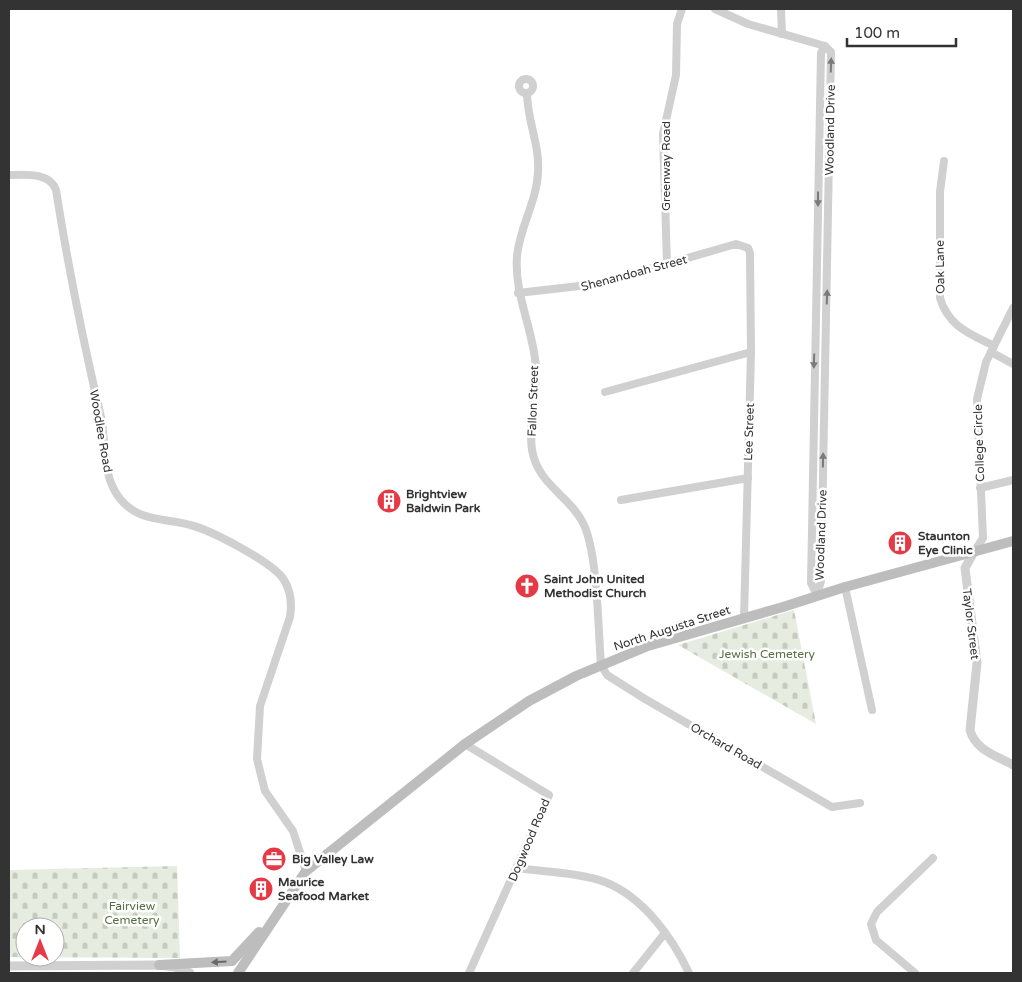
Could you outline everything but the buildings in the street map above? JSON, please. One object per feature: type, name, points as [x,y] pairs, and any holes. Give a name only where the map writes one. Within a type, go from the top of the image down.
[{"type":"main road","name":"North Augusta Street","points":[[238,973],[306,871],[465,744],[520,706],[601,665],[655,644],[817,595],[1013,541]]},
{"type":"main road","points":[[159,965],[232,961],[280,909]]},
{"type":"street","name":"Greenway Road","points":[[668,265],[664,134],[676,75],[676,24],[682,9]]},
{"type":"street","name":"Woodland Drive","points":[[714,9],[748,24],[825,46],[831,52],[822,581],[817,595]]},
{"type":"street","points":[[781,9],[782,34]]},
{"type":"street","name":"Fallon Street","points":[[527,93],[529,120],[537,152],[538,171],[535,193],[522,228],[518,246],[518,293],[536,365],[533,452],[543,476],[554,490],[577,512],[588,535],[594,579],[601,665]]},
{"type":"street","name":"Oak Lane","points":[[944,161],[940,192],[940,298],[944,311],[955,325],[1013,364]]},
{"type":"street","name":"Woodlee Road","points":[[9,175],[46,178],[53,182],[56,190],[76,307],[102,426],[108,474],[113,489],[128,507],[140,516],[191,525],[216,535],[270,566],[281,576],[288,589],[291,602],[290,617],[260,706],[257,759],[265,791],[293,831],[306,871]]},
{"type":"street","name":"Shenandoah Street","points":[[518,293],[582,288],[668,265],[736,244],[746,246]]},
{"type":"street","name":"Lee Street","points":[[744,618],[751,352],[750,253],[746,246]]},
{"type":"street","name":"College Circle","points":[[974,552],[983,538],[976,406],[981,376],[992,349],[1013,308]]},
{"type":"street","points":[[605,392],[751,352]]},
{"type":"street","points":[[621,500],[748,478]]},
{"type":"street","points":[[980,488],[1013,480]]},
{"type":"street","name":"Taylor Street","points":[[974,552],[965,568],[977,663],[970,730],[975,742],[982,748],[1013,765]]},
{"type":"street","points":[[846,587],[872,710]]},
{"type":"street","name":"Orchard Road","points":[[601,665],[607,675],[645,699],[832,807],[860,803]]},
{"type":"street","name":"Dogwood Road","points":[[465,744],[549,795],[518,868],[469,973]]},
{"type":"street","points":[[915,973],[876,940],[871,924],[878,912],[933,858]]},
{"type":"street","points":[[518,868],[604,881],[634,900],[665,934],[688,973]]},
{"type":"street","points":[[633,973],[665,934]]},
{"type":"street","points":[[9,966],[159,965],[175,967],[190,973]]},
{"type":"green space","name":"Jewish Cemetery","points":[[794,610],[816,724],[678,645]]},
{"type":"green space","name":"Fairview Cemetery","points":[[177,866],[180,958],[65,957],[65,917],[15,917],[15,957],[9,957],[9,870]]},
{"type":"place","name":"Brightview Baldwin Park","points":[[389,501]]},
{"type":"place","name":"Staunton Eye Clinic","points":[[900,543]]},
{"type":"place","name":"Saint John United Methodist Church","points":[[527,586]]},
{"type":"place","name":"Big Valley Law","points":[[274,859]]},
{"type":"place","name":"Maurice Seafood Market","points":[[261,889]]}]
